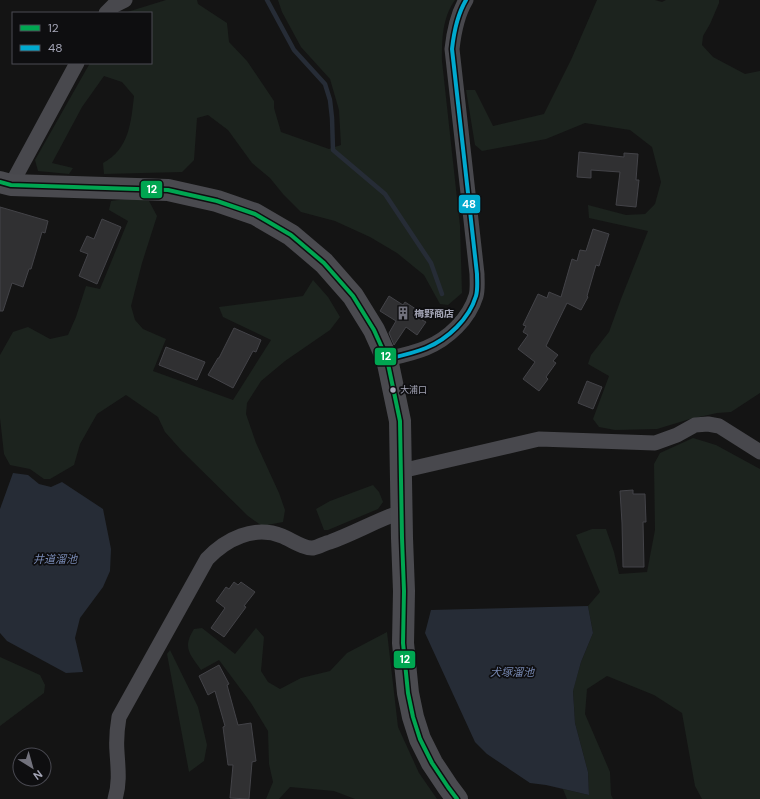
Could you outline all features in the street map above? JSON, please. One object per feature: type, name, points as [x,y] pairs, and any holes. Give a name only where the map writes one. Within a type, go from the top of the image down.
[{"type":"main road","points":[[6,183],[168,190],[217,201],[256,214],[291,235],[324,263],[353,296],[374,330],[387,360],[400,421],[404,590],[403,644],[408,693],[413,717],[420,739],[432,763],[457,799]]},
{"type":"street","points":[[107,12],[113,6],[125,0]]},
{"type":"street","points":[[387,360],[426,348],[440,341],[458,327],[468,313],[476,295],[478,274],[452,49],[456,23],[466,0]]},
{"type":"street","points":[[6,183],[76,64]]},
{"type":"street","points":[[401,471],[539,439],[655,443],[677,435],[695,425],[708,424],[720,426],[760,452]]},
{"type":"street","points":[[115,799],[119,778],[117,750],[117,730],[119,718],[207,559],[216,549],[238,536],[252,533],[280,535],[312,548],[339,539],[402,512]]},
{"type":"shaded area","points":[[166,0],[197,0],[198,4],[227,23],[229,42],[247,61],[274,101],[274,108],[281,132],[329,149],[341,145],[339,110],[330,79],[301,47],[282,12],[278,0],[455,0],[447,14],[445,22],[442,61],[460,226],[462,293],[448,305],[440,304],[424,275],[397,253],[370,237],[335,221],[301,212],[270,178],[252,163],[228,130],[208,115],[197,118],[194,160],[182,172],[104,174],[103,163],[112,157],[118,150],[127,134],[132,116],[134,96],[122,82],[104,76],[82,107],[52,163],[73,168],[69,174],[38,171],[35,160],[89,64],[152,64],[152,12],[127,12]]},
{"type":"shaded area","points":[[597,0],[655,0],[662,2],[666,0],[719,0],[710,24],[703,36],[702,45],[713,57],[745,74],[760,71],[760,393],[731,412],[717,413],[690,419],[657,429],[615,430],[599,427],[593,419],[609,376],[588,364],[591,355],[609,332],[648,231],[589,218],[588,205],[626,215],[645,214],[655,204],[661,182],[652,147],[630,130],[585,123],[546,139],[482,151],[475,145],[466,90],[475,90],[493,126],[544,114],[571,60]]},
{"type":"shaded area","points":[[133,198],[149,201],[157,216],[142,263],[131,306],[135,320],[143,329],[166,339],[153,371],[233,400],[271,340],[223,317],[219,307],[303,296],[313,280],[328,297],[340,317],[330,330],[285,361],[261,381],[247,403],[246,414],[256,443],[279,493],[285,510],[283,522],[262,526],[248,516],[182,451],[165,432],[158,417],[126,395],[97,414],[80,444],[74,465],[50,479],[44,479],[30,469],[10,465],[4,454],[0,418],[0,355],[13,332],[28,327],[50,339],[68,335],[76,317],[86,286],[100,289],[128,221],[109,210],[111,201]]},
{"type":"shaded area","points":[[693,438],[716,445],[760,469],[760,799],[702,799],[695,786],[682,713],[654,695],[607,676],[587,689],[585,714],[610,772],[611,795],[613,799],[567,799],[563,789],[589,795],[588,772],[575,723],[573,690],[581,662],[593,633],[588,606],[600,592],[576,535],[592,529],[606,529],[614,552],[619,574],[647,572],[655,530],[654,464],[660,453]]},
{"type":"shaded area","points":[[373,485],[379,492],[383,502],[378,509],[328,530],[324,530],[316,509],[330,501]]},
{"type":"shaded area","points":[[202,628],[235,654],[256,628],[264,637],[261,671],[268,682],[280,689],[301,678],[330,671],[347,653],[387,632],[398,727],[419,773],[437,799],[355,799],[334,791],[290,787],[279,799],[266,799],[273,782],[269,764],[268,731],[251,703],[219,660],[201,670],[194,660],[189,651],[188,641],[194,629]]},
{"type":"shaded area","points":[[170,650],[198,707],[207,745],[204,761],[189,772],[167,654]]},
{"type":"shaded area","points":[[0,657],[40,675],[45,685],[44,693],[0,726]]},
{"type":"water","name":"井道溜池","points":[[13,473],[28,475],[39,484],[51,487],[62,482],[103,509],[111,549],[110,571],[103,587],[80,618],[75,638],[83,672],[66,673],[7,641],[0,633],[0,509]]},
{"type":"water","name":"犬塚溜池","points":[[588,606],[593,633],[581,662],[573,691],[575,723],[588,772],[589,795],[546,785],[530,783],[487,754],[475,742],[425,633],[431,610]]},
{"type":"building","points":[[579,152],[624,157],[624,153],[638,154],[636,180],[639,180],[636,207],[616,205],[620,172],[591,170],[591,178],[577,177]]},
{"type":"building","points":[[0,207],[48,221],[45,233],[42,232],[31,269],[29,269],[23,287],[12,283],[3,311],[0,311]]},
{"type":"building","points":[[102,219],[121,227],[97,284],[79,276],[88,254],[80,251],[87,236],[94,239]]},
{"type":"building","points":[[593,229],[609,234],[599,266],[596,265],[587,296],[588,297],[581,310],[567,303],[546,346],[558,355],[553,361],[556,363],[546,377],[548,379],[539,391],[523,379],[535,362],[518,349],[528,335],[523,332],[526,326],[523,325],[538,294],[547,298],[549,292],[561,297],[572,259],[577,261],[580,250],[586,251]]},
{"type":"building","name":"梅野商店","points":[[389,296],[403,305],[405,302],[425,315],[422,320],[426,322],[417,335],[406,327],[394,345],[389,333],[396,321],[380,311]]},
{"type":"building","points":[[234,328],[261,340],[256,352],[253,351],[233,388],[208,375],[219,358]]},
{"type":"building","points":[[166,347],[205,362],[197,380],[159,365]]},
{"type":"building","points":[[587,381],[602,387],[593,409],[578,403]]},
{"type":"building","points":[[633,490],[633,494],[645,494],[646,522],[643,522],[644,567],[623,567],[620,491]]},
{"type":"building","points":[[234,582],[238,585],[241,582],[255,592],[224,637],[211,628],[225,608],[216,601],[226,587],[229,589]]},
{"type":"building","points":[[219,665],[229,684],[227,685],[238,725],[251,723],[256,761],[252,762],[249,799],[230,798],[233,765],[228,765],[223,727],[225,726],[215,691],[208,695],[199,676]]},
{"type":"waterway","points":[[267,0],[294,50],[325,84],[330,100],[333,150],[385,194],[431,263],[442,294]]},
{"type":"transit line","name":"48","points":[[387,359],[421,350],[450,334],[468,313],[477,293],[477,274],[452,49],[456,23],[466,0]]},
{"type":"transit line","name":"12","points":[[0,182],[11,185],[168,190],[217,201],[255,214],[291,235],[324,263],[353,296],[374,330],[387,359],[400,421],[404,591],[403,643],[408,693],[413,717],[420,739],[432,763],[457,799]]},
{"type":"place","name":"梅野商店","points":[[403,313]]},
{"type":"place","name":"大浦口","points":[[393,390]]}]
